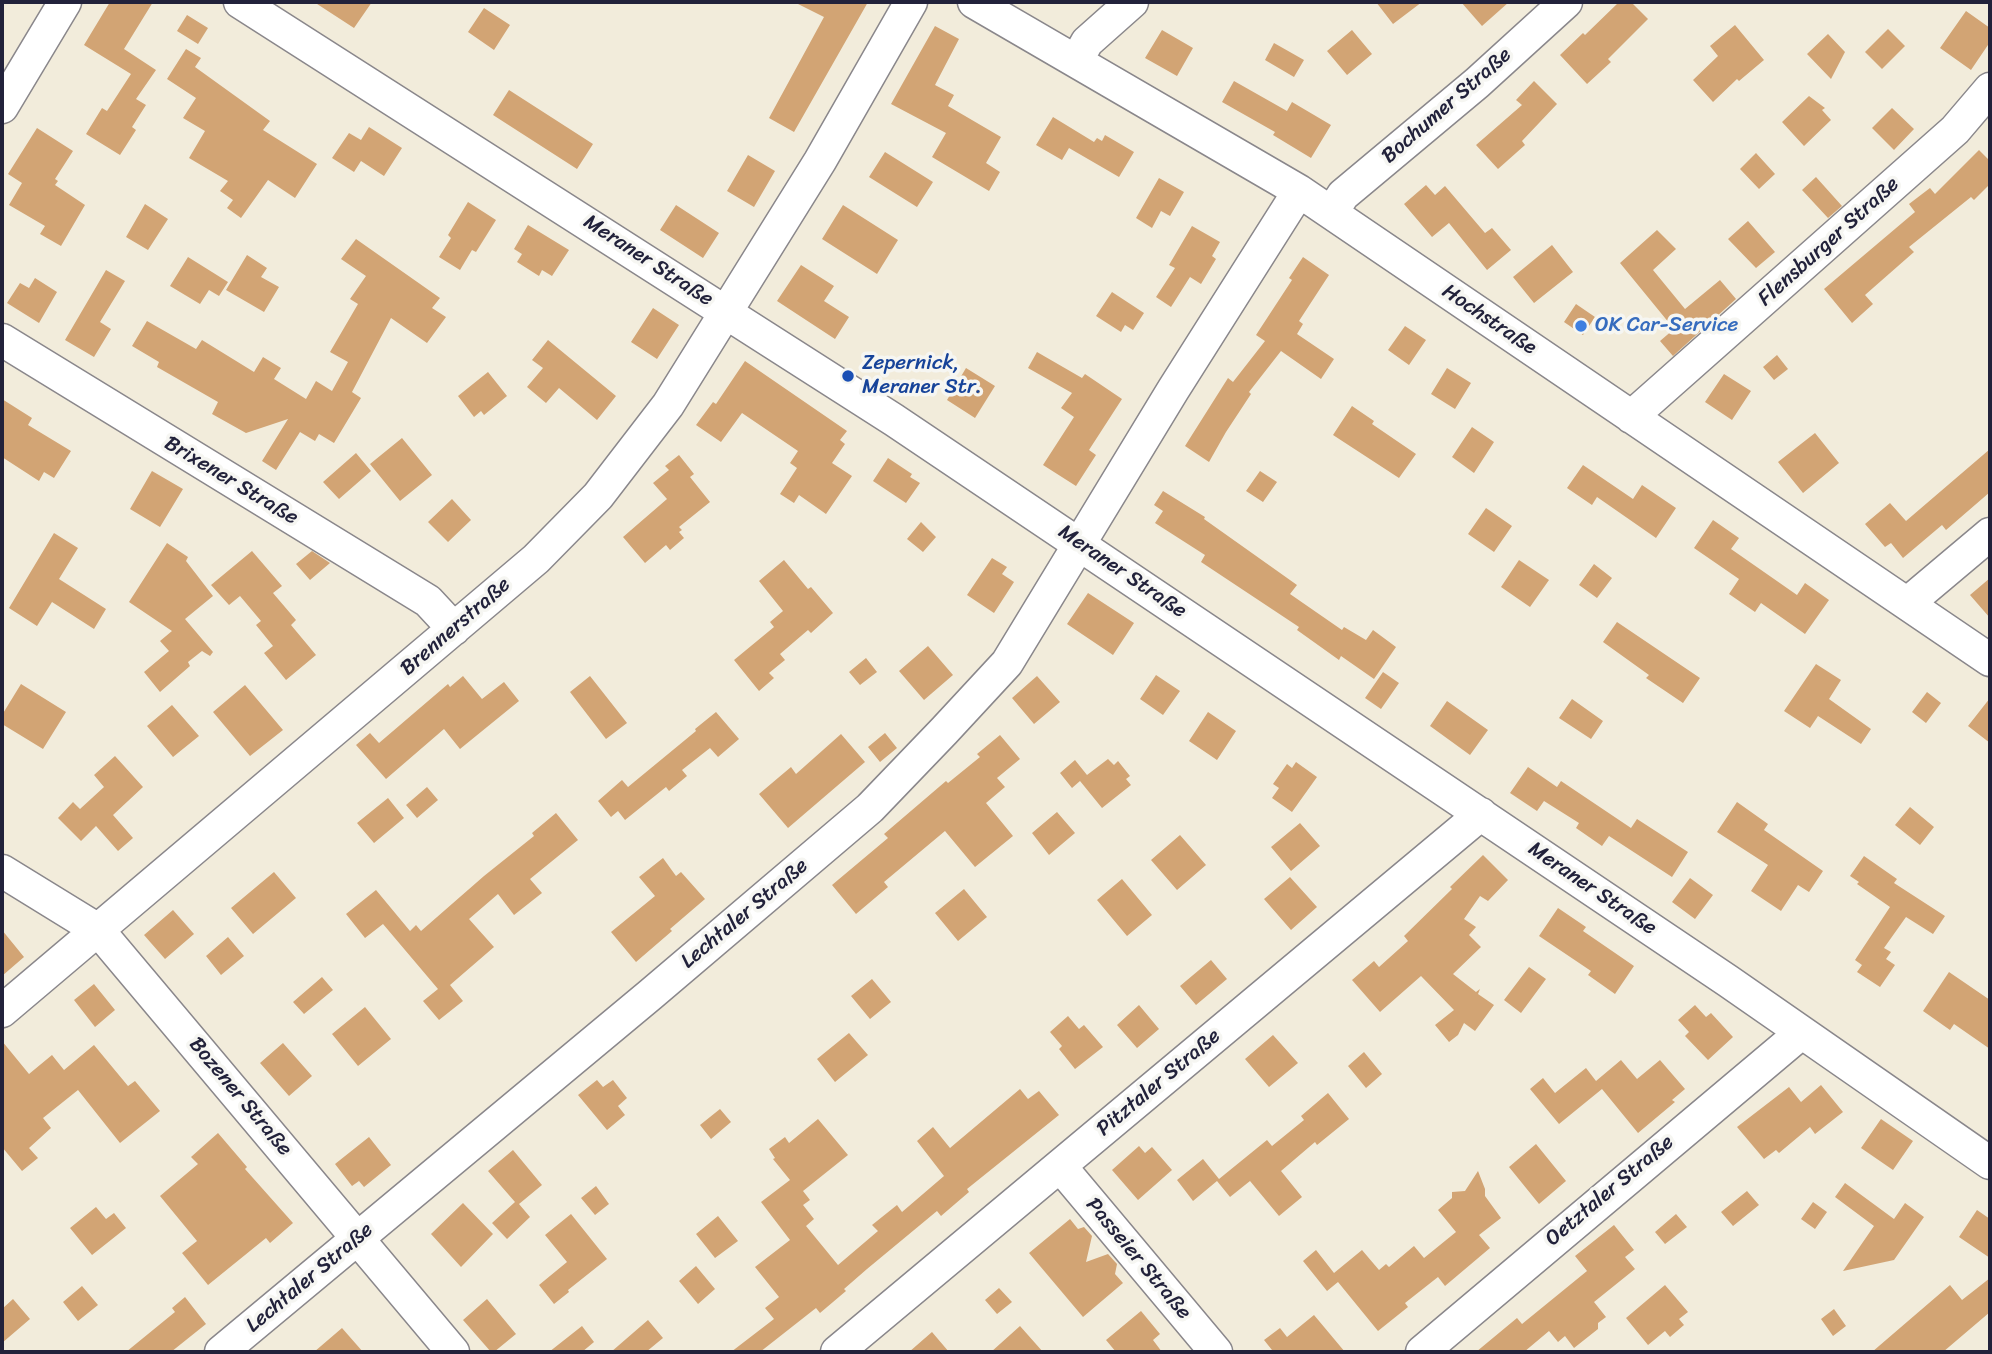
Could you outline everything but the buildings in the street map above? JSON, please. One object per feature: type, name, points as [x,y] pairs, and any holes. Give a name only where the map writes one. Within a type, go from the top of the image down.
[{"type":"street","points":[[2,107],[65,2]]},
{"type":"street","name":"Meraner Straße","points":[[240,2],[727,313],[1080,544],[1481,814],[1990,1163]]},
{"type":"street","name":"Brennerstraße","points":[[2,1011],[536,559],[598,496],[668,405],[727,313],[820,161],[911,2]]},
{"type":"street","name":"Hochstraße","points":[[974,2],[1332,212],[1990,660]]},
{"type":"street","points":[[1077,60],[1087,42],[1132,2]]},
{"type":"street","name":"Bochumer Straße","points":[[1332,212],[1343,195],[1477,83],[1566,2]]},
{"type":"street","name":"Flensburger Straße","points":[[1631,418],[1955,130],[1990,89]]},
{"type":"street","name":"Lechtaler Straße","points":[[221,1352],[870,808],[1007,663],[1173,390],[1299,191]]},
{"type":"street","name":"Brixener Straße","points":[[2,340],[428,601],[454,629]]},
{"type":"street","points":[[1908,603],[1990,534]]},
{"type":"street","name":"Pitztaler Straße","points":[[837,1352],[1481,814]]},
{"type":"street","name":"Bozener Straße","points":[[2,871],[98,930],[453,1352]]},
{"type":"street","name":"Oetztaler Straße","points":[[1422,1352],[1801,1032]]},
{"type":"street","name":"Passeier Straße","points":[[1060,1166],[1216,1352]]},
{"type":"place","name":"OK Car-Service","points":[[1581,326]]},
{"type":"place","name":"Zepernick, Meraner Str.","points":[[848,376]]}]
